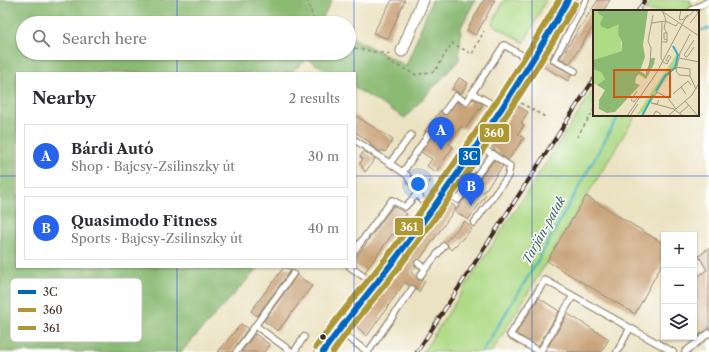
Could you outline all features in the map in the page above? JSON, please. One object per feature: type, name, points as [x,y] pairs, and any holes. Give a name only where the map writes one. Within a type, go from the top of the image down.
[{"type":"main road","points":[[323,352],[338,331],[404,253],[428,212],[438,184],[476,144],[532,61],[568,0]]},
{"type":"street","points":[[402,51],[423,0]]},
{"type":"lane","points":[[576,71],[554,60],[586,0]]},
{"type":"lane","points":[[692,10],[709,1]]},
{"type":"lane","points":[[445,111],[456,96],[466,102],[504,45],[532,61]]},
{"type":"lane","points":[[472,92],[500,109]]},
{"type":"lane","points":[[390,163],[411,135]]},
{"type":"lane","points":[[403,172],[428,135]]},
{"type":"lane","points":[[356,141],[407,175],[428,212]]},
{"type":"lane","points":[[474,223],[508,176],[510,166],[476,144]]},
{"type":"lane","points":[[438,184],[458,200],[493,154]]},
{"type":"lane","points":[[356,249],[392,200],[405,208],[417,194]]},
{"type":"lane","points":[[420,276],[444,246]]},
{"type":"lane","points":[[418,263],[426,268]]},
{"type":"lane","points":[[351,268],[363,276]]},
{"type":"lane","points":[[236,352],[293,274]]},
{"type":"lane","points":[[573,296],[540,352],[510,335],[545,280],[673,352]]},
{"type":"lane","points":[[338,331],[368,352],[412,289]]},
{"type":"lane","points":[[256,326],[293,352],[304,337]]},
{"type":"lane","points":[[617,352],[630,328]]},
{"type":"lane","points":[[685,352],[709,333]]},
{"type":"path","points":[[307,0],[313,16]]},
{"type":"path","points":[[356,48],[381,53],[390,62],[416,75],[435,71],[452,43],[472,54],[484,30]]},
{"type":"path","points":[[523,104],[547,118]]},
{"type":"path","points":[[577,137],[593,112]]},
{"type":"path","points":[[426,188],[438,184]]},
{"type":"green space","points":[[0,0],[332,0],[324,16],[16,16],[16,60],[306,60],[291,72],[16,72],[16,268],[258,268],[181,352],[0,352]]},
{"type":"green space","points":[[432,0],[475,0],[461,27],[459,60],[405,118],[356,89],[356,72],[329,72],[309,60],[356,60],[356,40],[406,66]]},
{"type":"green space","points":[[504,0],[546,0],[524,43],[492,24]]},
{"type":"green space","points":[[652,0],[691,0],[690,1],[694,10],[646,10]]},
{"type":"green space","points":[[593,91],[593,116],[635,116],[492,352],[423,352]]},
{"type":"building","points":[[392,0],[405,0],[388,39],[373,33]]},
{"type":"building","points":[[484,0],[495,0],[476,35],[467,30]]},
{"type":"building","points":[[598,0],[610,0],[604,10],[593,10],[593,27],[570,63],[560,58]]},
{"type":"building","points":[[550,51],[553,53],[550,58],[551,63],[572,74],[568,81],[541,65]]},
{"type":"building","points":[[459,78],[468,83],[461,94],[452,89]]},
{"type":"building","points":[[473,99],[483,104],[465,129],[461,126],[449,144],[453,147],[436,172],[427,166],[432,159],[421,152],[432,136],[430,131],[424,132],[441,110],[442,114],[446,115],[457,102],[466,106]]},
{"type":"building","points":[[518,106],[528,112],[521,123],[524,125],[518,134],[524,138],[508,160],[489,145]]},
{"type":"building","points":[[356,116],[393,140],[385,152],[382,150],[381,152],[370,145],[371,143],[356,133]]},
{"type":"building","points":[[364,151],[375,159],[365,172],[360,163],[363,159],[360,157]]},
{"type":"building","points":[[494,160],[503,166],[483,193],[486,195],[468,220],[455,211]]},
{"type":"building","points":[[586,196],[661,242],[661,266],[635,314],[547,261]]},
{"type":"building","points":[[449,202],[456,208],[420,259],[414,261],[416,266],[411,272],[418,280],[425,281],[419,292],[415,286],[409,286],[405,282],[367,336],[357,327]]},
{"type":"building","points":[[393,206],[407,214],[365,272],[356,266],[356,258]]},
{"type":"building","points":[[465,221],[472,229],[451,250],[445,242]]},
{"type":"building","points":[[709,248],[709,329],[697,336],[697,277],[707,270],[699,256]]},
{"type":"building","points":[[283,268],[291,270],[257,316],[251,311]]},
{"type":"building","points":[[297,275],[312,286],[278,331],[264,321]]},
{"type":"building","points":[[539,298],[559,311],[538,346],[516,334]]},
{"type":"building","points":[[568,314],[609,339],[601,352],[545,351]]},
{"type":"building","points":[[241,324],[248,328],[232,352],[218,352]]},
{"type":"building","points":[[255,334],[270,345],[264,352],[241,352]]},
{"type":"waterway","name":"Tarján-patak","points":[[699,31],[709,28]]},
{"type":"waterway","name":"Tarján-patak","points":[[482,352],[537,262],[618,116]]},
{"type":"railway","points":[[639,10],[645,0]]},
{"type":"railway","points":[[417,352],[593,81]]},
{"type":"transit line","name":"361","points":[[316,347],[393,249],[437,189],[500,96],[559,0]]},
{"type":"transit line","name":"3C","points":[[323,352],[399,254],[488,130],[568,0]]},
{"type":"transit line","name":"360","points":[[333,352],[350,328],[405,259],[472,166],[536,70],[575,4]]},
{"type":"place","name":"Bárdi Autó","points":[[441,150]]},
{"type":"place","name":"Quasimodo Fitness","points":[[471,206]]}]
